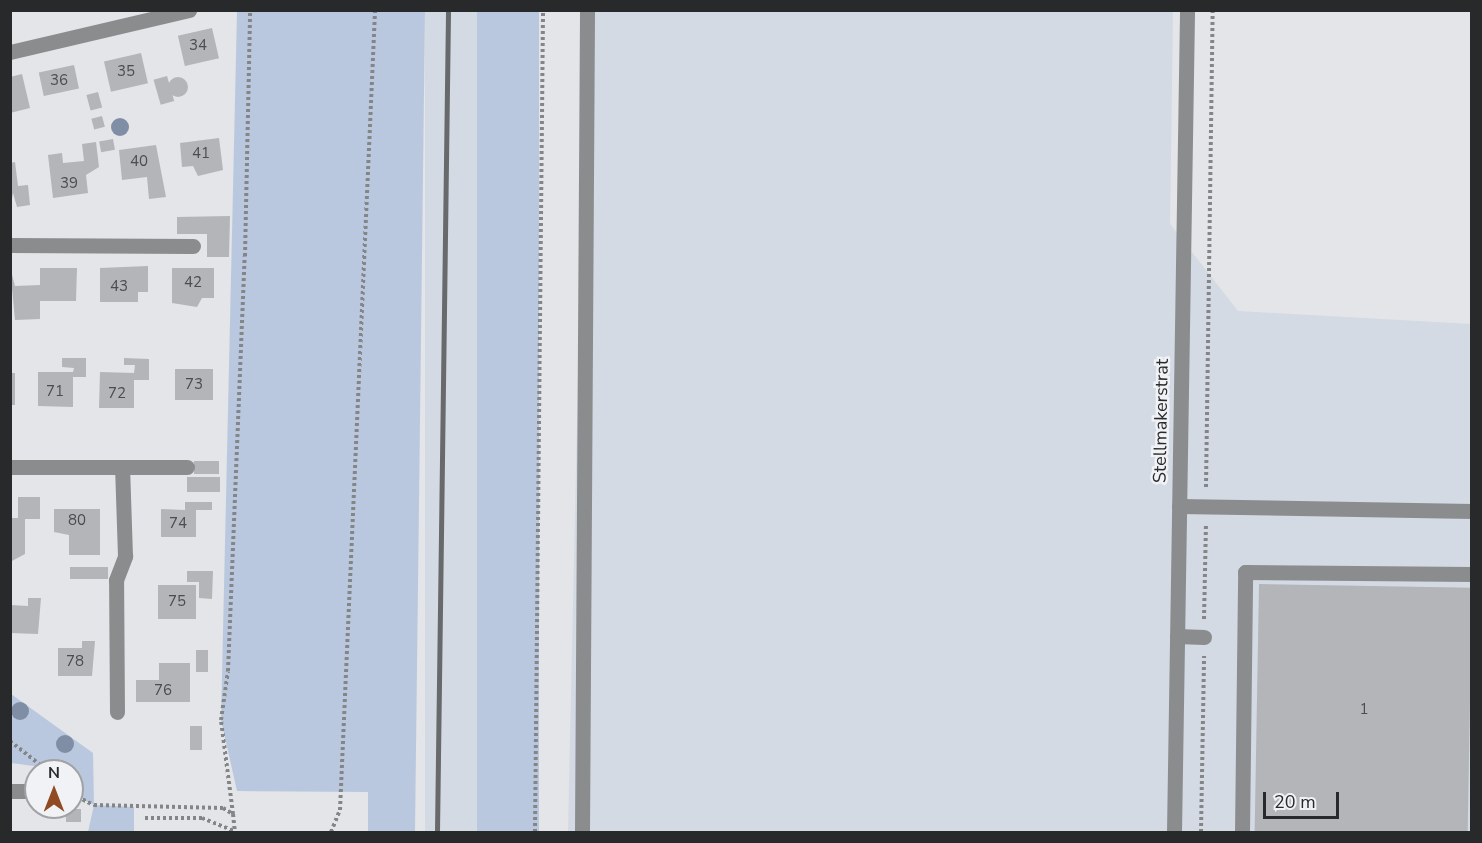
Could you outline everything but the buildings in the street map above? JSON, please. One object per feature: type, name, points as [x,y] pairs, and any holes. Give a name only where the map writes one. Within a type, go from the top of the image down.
[{"type":"street","points":[[10,52],[189,10]]},
{"type":"street","points":[[582,832],[587,10]]},
{"type":"street","name":"Stellmakerstrat","points":[[1174,832],[1187,10]]},
{"type":"street","points":[[10,245],[193,246]]},
{"type":"street","points":[[10,467],[187,467]]},
{"type":"street","points":[[117,712],[116,580],[125,556],[122,467]]},
{"type":"street","points":[[1179,506],[1472,512]]},
{"type":"street","points":[[1242,832],[1245,572],[1472,574]]},
{"type":"street","points":[[1177,636],[1204,637]]},
{"type":"path","points":[[145,818],[202,818],[235,832],[221,720],[228,671],[246,256],[250,10]]},
{"type":"path","points":[[331,832],[340,810],[375,10]]},
{"type":"path","points":[[535,832],[543,10]]},
{"type":"path","points":[[1201,832],[1213,10]]},
{"type":"path","points":[[10,741],[33,759]]},
{"type":"path","points":[[84,800],[94,805],[223,808],[233,814]]},
{"type":"shaded area","points":[[237,11],[425,11],[415,832],[368,832],[368,792],[237,791],[221,720]]},
{"type":"shaded area","points":[[425,11],[477,11],[477,832],[425,832]]},
{"type":"shaded area","points":[[477,11],[539,11],[539,832],[477,832]]},
{"type":"shaded area","points":[[586,11],[1173,11],[1170,224],[1238,311],[1471,324],[1471,832],[568,832]]},
{"type":"shaded area","points":[[11,694],[93,753],[94,805],[84,800],[84,759],[24,759],[24,765],[11,763]]},
{"type":"shaded area","points":[[94,805],[134,807],[134,832],[88,832]]},
{"type":"railway","points":[[437,832],[448,10]]}]
